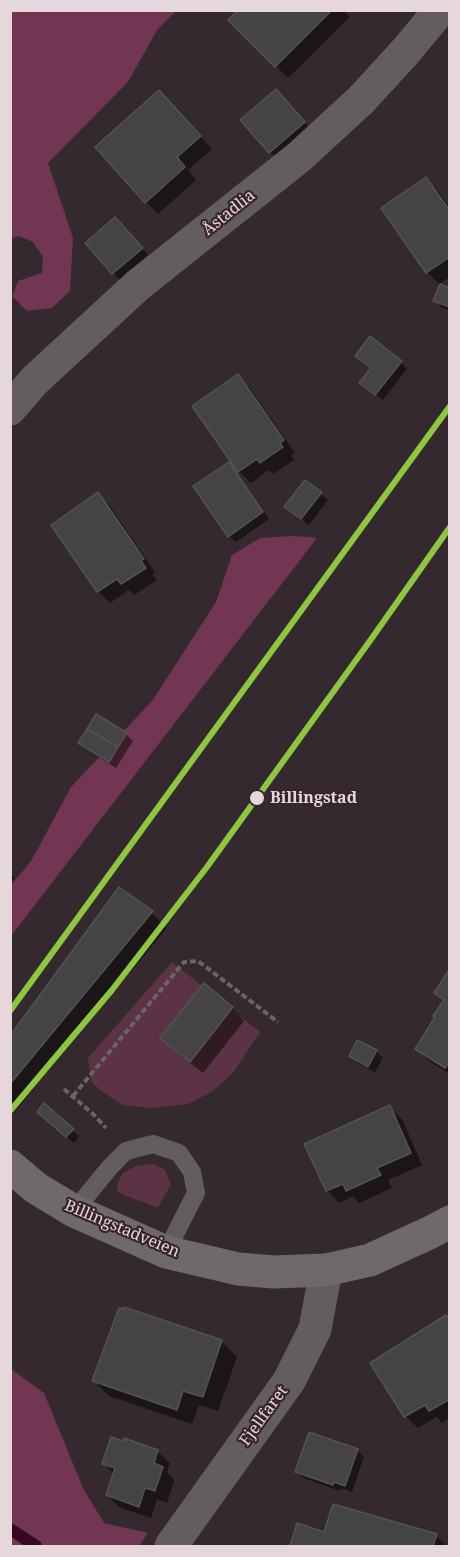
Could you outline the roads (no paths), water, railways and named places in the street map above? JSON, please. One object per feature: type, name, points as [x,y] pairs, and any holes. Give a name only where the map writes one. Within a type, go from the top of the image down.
[{"type":"main road","name":"Billingstadveien","points":[[10,1166],[36,1188],[74,1211],[166,1252],[238,1269],[274,1272],[326,1270],[370,1260],[450,1222]]},
{"type":"street","name":"Åstadlia","points":[[10,409],[35,380],[138,285],[299,157],[353,107],[405,52],[440,10]]},
{"type":"street","name":"Fjellfaret","points":[[174,1542],[289,1381],[315,1329],[326,1270]]},
{"type":"lane","points":[[74,1211],[126,1151],[153,1144],[179,1153],[192,1172],[196,1193],[166,1252]]},
{"type":"waterway","points":[[10,1529],[36,1546]]},
{"type":"place","name":"Billingstad","points":[[257,798]]}]
